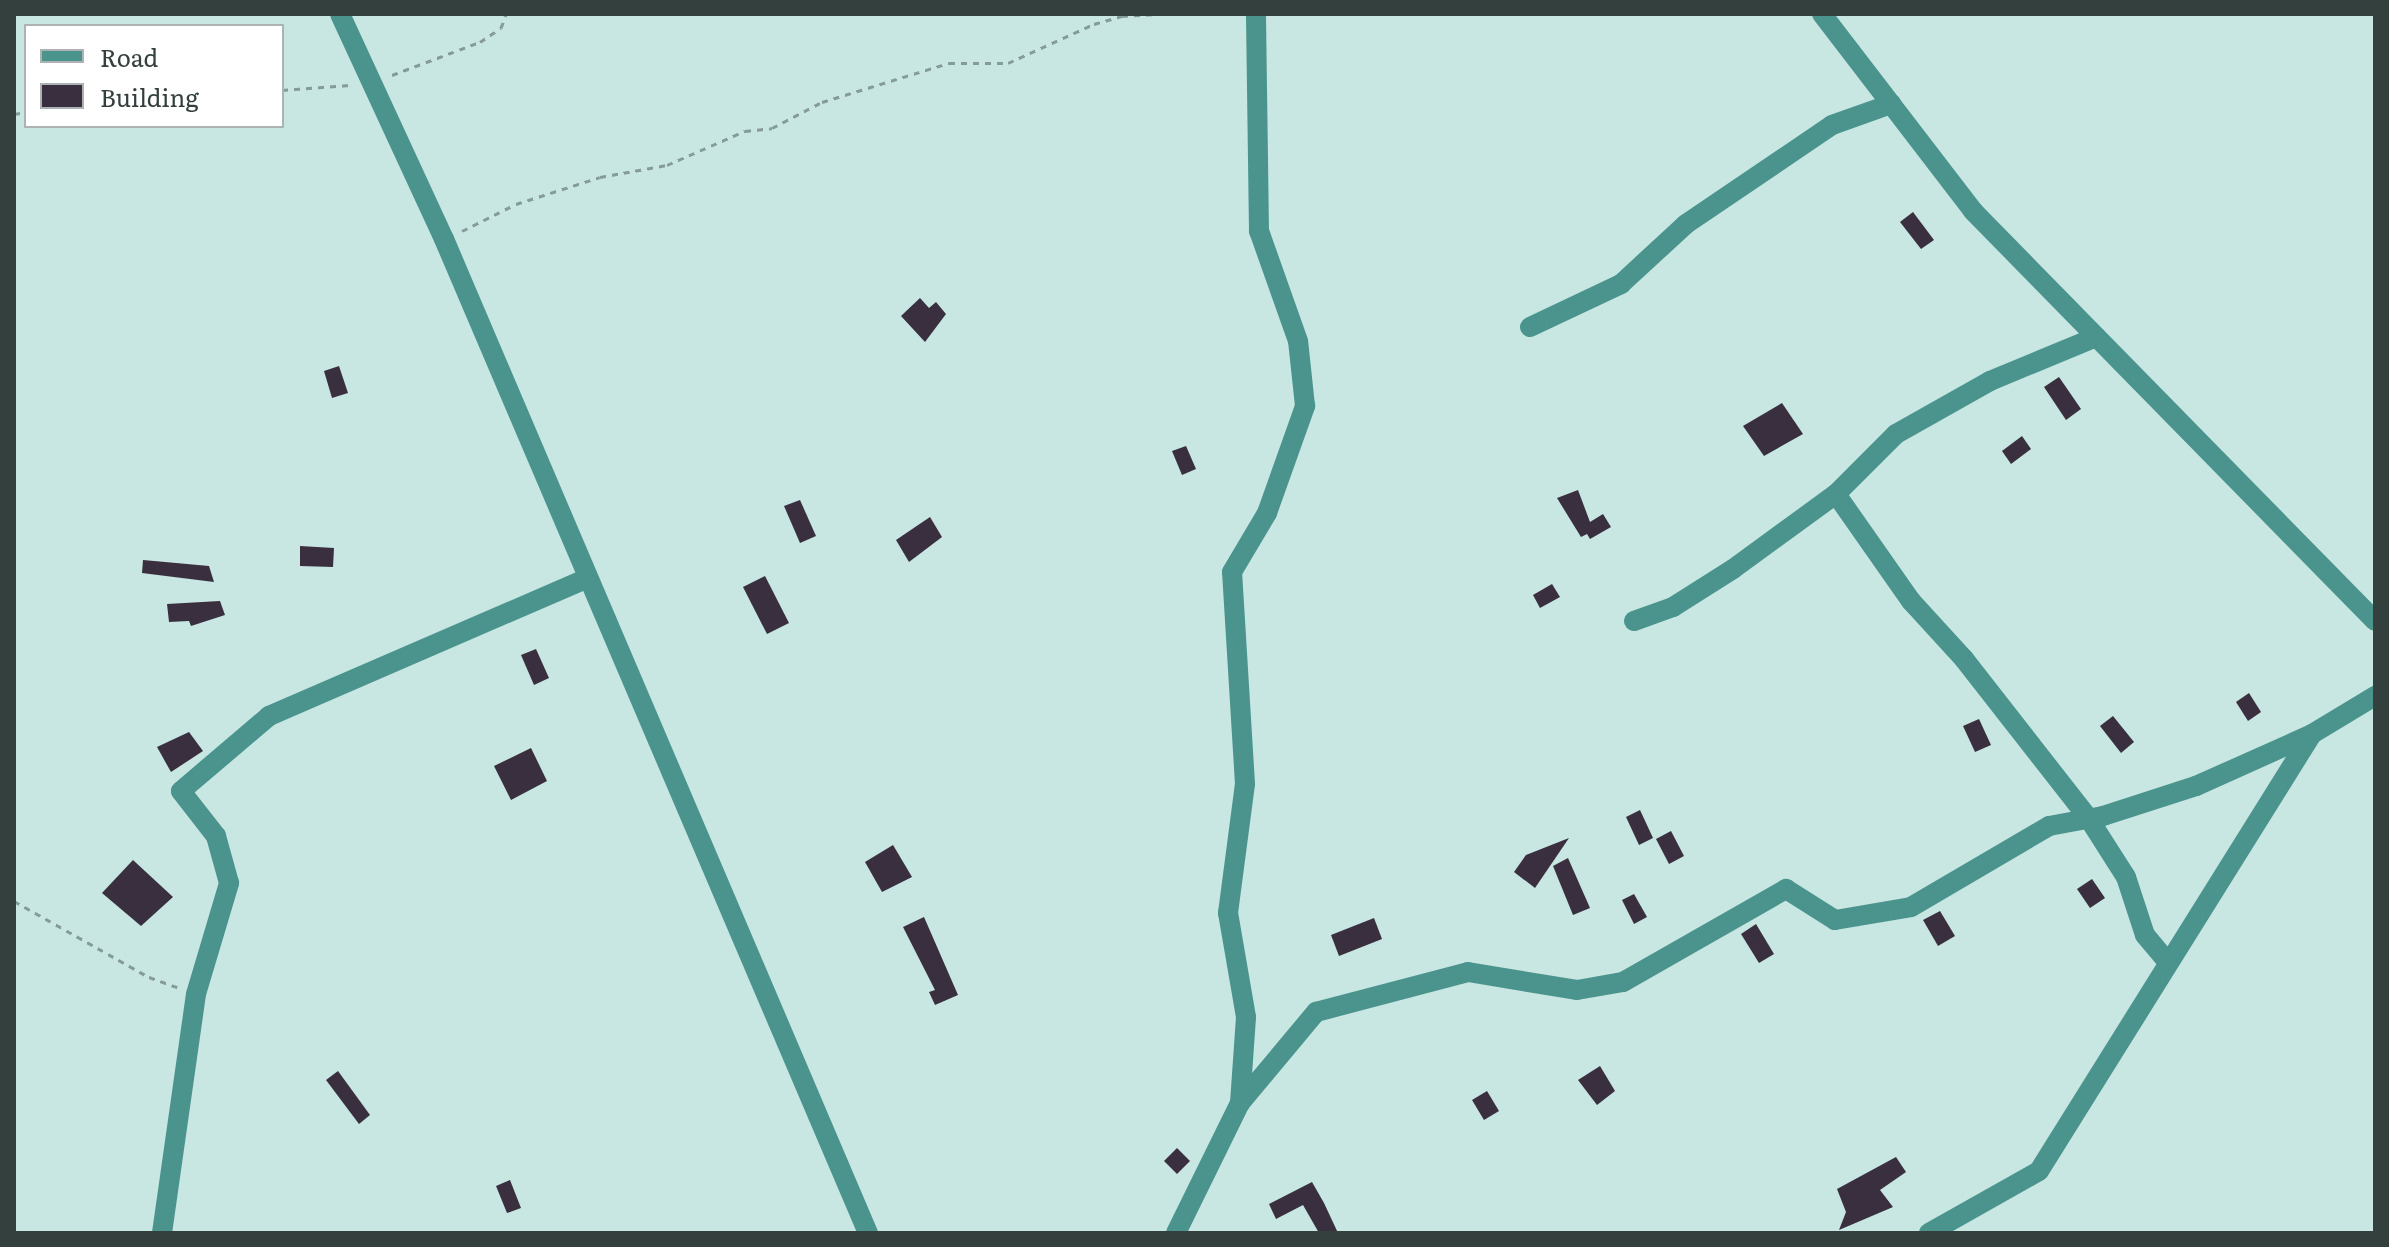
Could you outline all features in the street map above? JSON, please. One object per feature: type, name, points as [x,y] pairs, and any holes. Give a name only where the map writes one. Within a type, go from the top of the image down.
[{"type":"street","points":[[340,14],[444,239],[586,579],[868,1233]]},
{"type":"street","points":[[1240,1103],[1246,1017],[1228,913],[1245,784],[1232,572],[1267,513],[1305,406],[1298,341],[1259,231],[1256,14]]},
{"type":"street","points":[[1822,14],[1973,211],[2375,621]]},
{"type":"street","points":[[1530,327],[1621,284],[1686,224],[1832,125],[1891,104]]},
{"type":"street","points":[[1634,621],[1673,607],[1721,577],[1836,494],[1896,434],[1990,381],[2096,337]]},
{"type":"street","points":[[1836,494],[1911,601],[1964,659],[2089,819],[2126,877],[2145,935],[2168,962]]},
{"type":"street","points":[[162,1233],[196,994],[229,883],[216,836],[181,791],[269,716],[586,579]]},
{"type":"street","points":[[1176,1233],[1240,1103],[1316,1012],[1468,972],[1577,990],[1623,982],[1786,889],[1835,920],[1911,907],[2049,826],[2089,819],[2196,786],[2312,734],[2375,696]]},
{"type":"street","points":[[1929,1233],[2039,1171],[2312,734]]},
{"type":"path","points":[[284,90],[373,83],[480,42],[501,28],[506,14]]},
{"type":"path","points":[[444,239],[516,204],[600,177],[667,165],[745,131],[772,128],[822,102],[949,63],[1008,63],[1094,24],[1158,14]]},
{"type":"path","points":[[14,901],[149,977],[196,994]]},
{"type":"building","points":[[1913,212],[1934,240],[1921,249],[1900,222]]},
{"type":"building","points":[[920,298],[929,308],[936,302],[946,314],[925,342],[901,316]]},
{"type":"building","points":[[339,366],[348,393],[332,398],[324,371]]},
{"type":"building","points":[[2059,377],[2081,409],[2066,420],[2044,387]]},
{"type":"building","points":[[1782,403],[1803,434],[1764,456],[1743,426]]},
{"type":"building","points":[[2022,436],[2031,449],[2011,464],[2002,451]]},
{"type":"building","points":[[1186,446],[1196,469],[1182,475],[1172,451]]},
{"type":"building","points":[[1578,490],[1590,522],[1603,514],[1611,527],[1590,539],[1587,534],[1581,537],[1557,498]]},
{"type":"building","points":[[800,500],[816,536],[800,543],[784,506]]},
{"type":"building","points":[[930,517],[942,537],[909,562],[896,540]]},
{"type":"building","points":[[300,546],[334,548],[333,567],[300,566]]},
{"type":"building","points":[[143,560],[209,566],[214,582],[142,573]]},
{"type":"building","points":[[765,576],[789,623],[767,634],[743,587]]},
{"type":"building","points":[[1552,584],[1560,597],[1540,608],[1533,595]]},
{"type":"building","points":[[220,601],[225,615],[191,626],[189,621],[169,622],[167,604]]},
{"type":"building","points":[[536,649],[549,678],[534,685],[521,655]]},
{"type":"building","points":[[2249,693],[2261,712],[2248,721],[2236,702]]},
{"type":"building","points":[[2113,716],[2134,742],[2121,753],[2100,726]]},
{"type":"building","points":[[1979,719],[1991,745],[1975,752],[1963,726]]},
{"type":"building","points":[[189,732],[203,751],[171,772],[157,747]]},
{"type":"building","points":[[531,748],[547,781],[511,800],[494,766]]},
{"type":"building","points":[[1640,810],[1653,838],[1639,845],[1626,817]]},
{"type":"building","points":[[1671,831],[1684,856],[1669,864],[1656,839]]},
{"type":"building","points":[[1569,838],[1535,888],[1514,872],[1526,855]]},
{"type":"building","points":[[893,845],[912,877],[882,892],[865,862]]},
{"type":"building","points":[[1568,858],[1590,908],[1573,915],[1553,866]]},
{"type":"building","points":[[133,860],[173,897],[141,926],[102,893]]},
{"type":"building","points":[[2092,879],[2105,898],[2090,908],[2077,889]]},
{"type":"building","points":[[1634,894],[1647,917],[1634,924],[1622,900]]},
{"type":"building","points":[[1940,911],[1955,936],[1938,946],[1923,920]]},
{"type":"building","points":[[924,917],[958,995],[935,1005],[929,992],[935,990],[903,927]]},
{"type":"building","points":[[1374,918],[1382,939],[1339,956],[1331,935]]},
{"type":"building","points":[[1756,924],[1774,954],[1759,963],[1741,934]]},
{"type":"building","points":[[1600,1066],[1615,1091],[1597,1105],[1578,1080]]},
{"type":"building","points":[[338,1071],[370,1115],[359,1124],[326,1080]]},
{"type":"building","points":[[1487,1091],[1499,1111],[1484,1120],[1472,1100]]},
{"type":"building","points":[[1177,1148],[1190,1161],[1177,1174],[1164,1161]]},
{"type":"building","points":[[1896,1157],[1906,1172],[1880,1190],[1893,1207],[1839,1230],[1846,1212],[1837,1189]]},
{"type":"building","points":[[510,1180],[521,1208],[507,1213],[496,1186]]},
{"type":"building","points":[[1312,1182],[1338,1233],[1319,1233],[1303,1205],[1276,1219],[1269,1204]]}]
